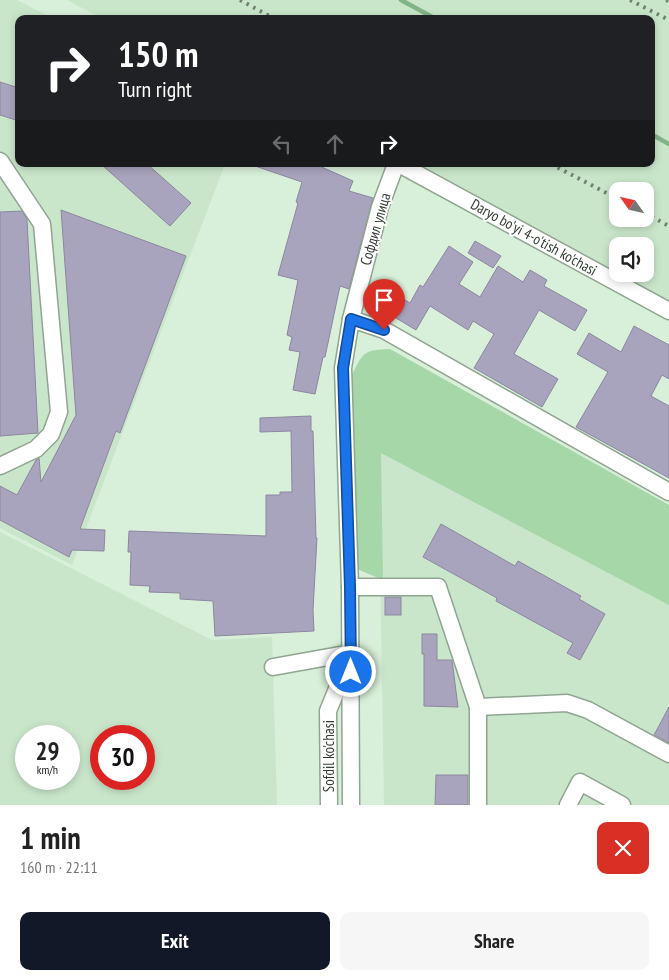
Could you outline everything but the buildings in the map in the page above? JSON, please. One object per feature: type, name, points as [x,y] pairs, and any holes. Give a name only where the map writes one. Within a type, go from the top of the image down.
[{"type":"street","points":[[0,161],[42,224],[59,412],[51,434],[36,449],[0,466]]},
{"type":"street","name":"Софдил улица","points":[[352,653],[343,368],[351,319],[380,207],[396,167]]},
{"type":"street","name":"Daryo bo'yi 4-o'tish ko'chasi","points":[[403,167],[669,311]]},
{"type":"street","points":[[351,319],[384,330],[669,492]]},
{"type":"street","points":[[350,587],[438,588],[478,707],[478,805]]},
{"type":"street","points":[[273,666],[352,653]]},
{"type":"street","name":"Sofdil ko'chasi","points":[[329,805],[328,711],[352,653]]},
{"type":"street","name":"Sofdil ko'chasi","points":[[351,805],[352,653]]},
{"type":"street","points":[[478,707],[567,703],[588,710],[669,754]]},
{"type":"street","points":[[568,805],[580,782],[622,805]]},
{"type":"shaded area","points":[[0,0],[17,0],[46,15],[15,15],[15,167],[224,167],[72,565],[0,528]]},
{"type":"shaded area","points":[[67,0],[669,0],[669,318],[383,167],[655,167],[655,15],[95,15]]},
{"type":"shaded area","points":[[378,444],[669,598],[669,805],[384,805]]},
{"type":"shaded area","points":[[0,532],[212,640],[272,637],[277,805],[0,805]]},
{"type":"green space","points":[[390,349],[669,505],[669,605],[381,453],[383,580],[357,569],[352,375],[365,354],[375,350]]},
{"type":"waterway","points":[[401,0],[429,15]]},
{"type":"waterway","points":[[655,136],[669,144]]},
{"type":"railway","points":[[240,0],[268,15]]},
{"type":"railway","points":[[630,0],[669,20]]},
{"type":"railway","points":[[557,167],[609,194]]},
{"type":"railway","points":[[654,218],[669,226]]},
{"type":"route","points":[[351,672],[343,368],[351,319],[384,330]]}]
